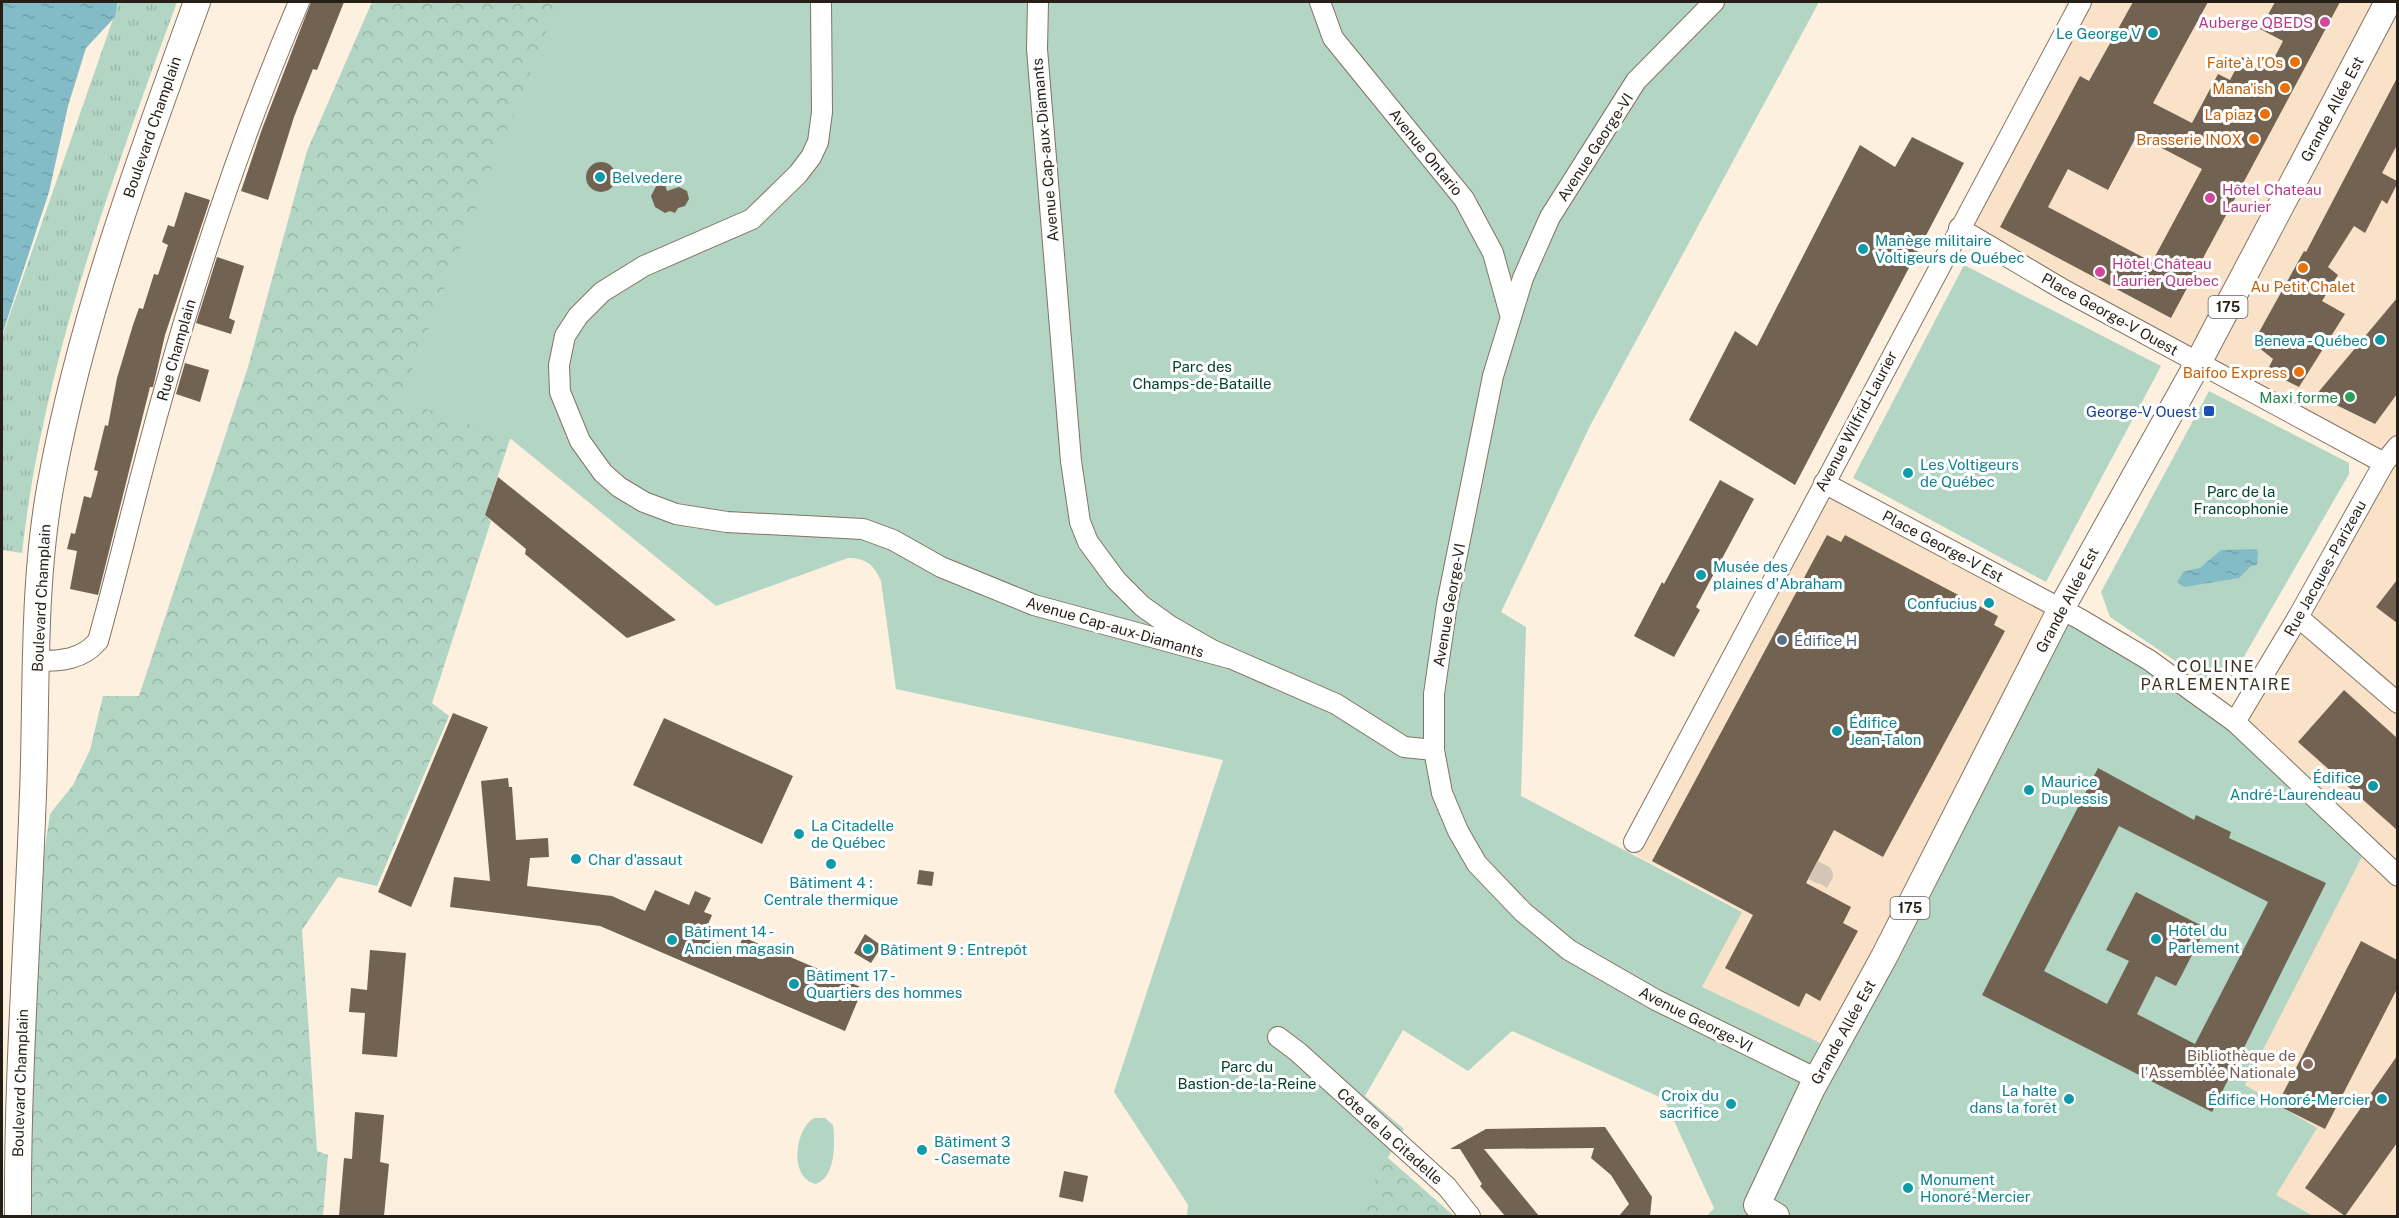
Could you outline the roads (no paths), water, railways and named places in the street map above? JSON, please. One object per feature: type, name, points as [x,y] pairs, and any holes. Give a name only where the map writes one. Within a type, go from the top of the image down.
[{"type":"main road","name":"Boulevard Champlain","points":[[18,1216],[17,1128],[41,554],[45,519],[67,406],[115,236],[140,158],[197,2]]},
{"type":"main road","name":"Grande Allée Est","points":[[1762,1213],[1817,1079],[1884,957],[2061,609],[2198,363],[2388,2]]},
{"type":"street","name":"Rue Champlain","points":[[37,661],[60,661],[80,656],[98,641],[163,394],[204,257],[244,141],[299,2]]},
{"type":"street","name":"Avenue Cap-aux-Diamants","points":[[821,2],[822,112],[818,142],[811,157],[752,219],[644,266],[602,292],[578,316],[565,336],[559,365],[560,392],[580,441],[603,473],[619,487],[644,502],[676,514],[727,522],[863,529],[893,540],[941,567],[1034,605],[1229,658]]},
{"type":"street","name":"Avenue Cap-aux-Diamants","points":[[1038,2],[1037,49],[1071,461],[1080,522],[1088,542],[1102,564],[1142,606],[1170,626],[1229,658],[1336,704],[1404,747],[1434,750]]},
{"type":"street","name":"Avenue Ontario","points":[[1320,2],[1334,38],[1464,199],[1493,253],[1510,314]]},
{"type":"street","name":"Avenue George-VI","points":[[1714,2],[1636,81],[1550,217],[1523,278],[1510,314],[1493,376],[1447,604],[1434,694],[1434,750],[1442,793],[1458,831],[1477,864],[1522,912],[1569,950],[1656,1000],[1817,1079]]},
{"type":"street","name":"Avenue Wilfrid-Laurier","points":[[1634,842],[2081,2]]},
{"type":"street","name":"Place George-V Ouest","points":[[1959,228],[2064,290],[2384,463]]},
{"type":"street","name":"Rue Jacques-Parizeau","points":[[2235,722],[2298,617],[2384,463],[2397,446]]},
{"type":"street","name":"Place George-V Est","points":[[1824,483],[2061,609],[2149,660],[2235,722],[2397,876]]},
{"type":"street","points":[[2298,617],[2397,703]]},
{"type":"street","name":"Côte de la Citadelle","points":[[1278,1037],[1287,1042],[1447,1186],[1470,1216]]},
{"type":"water","points":[[2,2],[118,2],[115,17],[86,48],[68,106],[49,192],[2,335]]},
{"type":"water","points":[[2256,549],[2258,552],[2257,565],[2251,566],[2239,578],[2184,587],[2177,582],[2184,571],[2200,568],[2221,550]]},
{"type":"tunnel","points":[[1813,870],[1823,875],[1818,883]]},
{"type":"place","name":"Auberge QBEDS","points":[[2325,22]]},
{"type":"place","name":"Le George V","points":[[2153,33]]},
{"type":"place","name":"Faite à l’Os","points":[[2295,62]]},
{"type":"place","name":"Mana'ish","points":[[2285,88]]},
{"type":"place","name":"La piaz","points":[[2265,114]]},
{"type":"place","name":"Brasserie INOX","points":[[2254,139]]},
{"type":"place","name":"Belvedere","points":[[600,177]]},
{"type":"place","name":"Hôtel Chateau Laurier","points":[[2210,198]]},
{"type":"place","name":"Manège militaire Voltigeurs de Québec","points":[[1863,249]]},
{"type":"place","name":"Au Petit Chalet","points":[[2303,268]]},
{"type":"place","name":"Hôtel Château Laurier Quebec","points":[[2100,272]]},
{"type":"place","name":"Beneva - Québec","points":[[2380,340]]},
{"type":"place","name":"Baifoo Express","points":[[2299,372]]},
{"type":"place","name":"Maxi forme","points":[[2350,397]]},
{"type":"place","name":"George-V Ouest","points":[[2209,411]]},
{"type":"place","name":"Les Voltigeurs de Québec","points":[[1908,473]]},
{"type":"place","name":"Musée des plaines d'Abraham","points":[[1701,575]]},
{"type":"place","name":"Confucius","points":[[1989,603]]},
{"type":"place","name":"Édifice H","points":[[1782,640]]},
{"type":"place","name":"Édifice Jean-Talon","points":[[1837,731]]},
{"type":"place","name":"Édifice André-Laurendeau","points":[[2373,786]]},
{"type":"place","name":"Maurice Duplessis","points":[[2029,790]]},
{"type":"place","name":"La Citadelle de Québec","points":[[799,834]]},
{"type":"place","name":"Char d'assaut","points":[[576,859]]},
{"type":"place","name":"Bâtiment 4 : Centrale thermique","points":[[831,864]]},
{"type":"place","name":"Hôtel du Parlement","points":[[2156,939]]},
{"type":"place","name":"Bâtiment 14 - Ancien magasin","points":[[672,940]]},
{"type":"place","name":"Bâtiment 9 : Entrepôt","points":[[868,949]]},
{"type":"place","name":"Bâtiment 17 - Quartiers des hommes","points":[[794,984]]},
{"type":"place","name":"Bibliothèque de l'Assemblée Nationale","points":[[2308,1064]]},
{"type":"place","name":"La halte dans la forêt","points":[[2069,1099]]},
{"type":"place","name":"Édifice Honoré-Mercier","points":[[2382,1099]]},
{"type":"place","name":"Croix du sacrifice","points":[[1731,1104]]},
{"type":"place","name":"Bâtiment 3 - Casemate","points":[[922,1150]]},
{"type":"place","name":"Monument Honoré-Mercier","points":[[1908,1188]]},
{"type":"district","name":"COLLINE PARLEMENTAIRE","points":[[2216,675]]},
{"type":"park label","name":"Parc des Champs-de-Bataille","points":[[1202,374]]},
{"type":"park label","name":"Parc de la Francophonie","points":[[2241,500]]},
{"type":"park label","name":"Parc du Bastion-de-la-Reine","points":[[1247,1074]]}]
